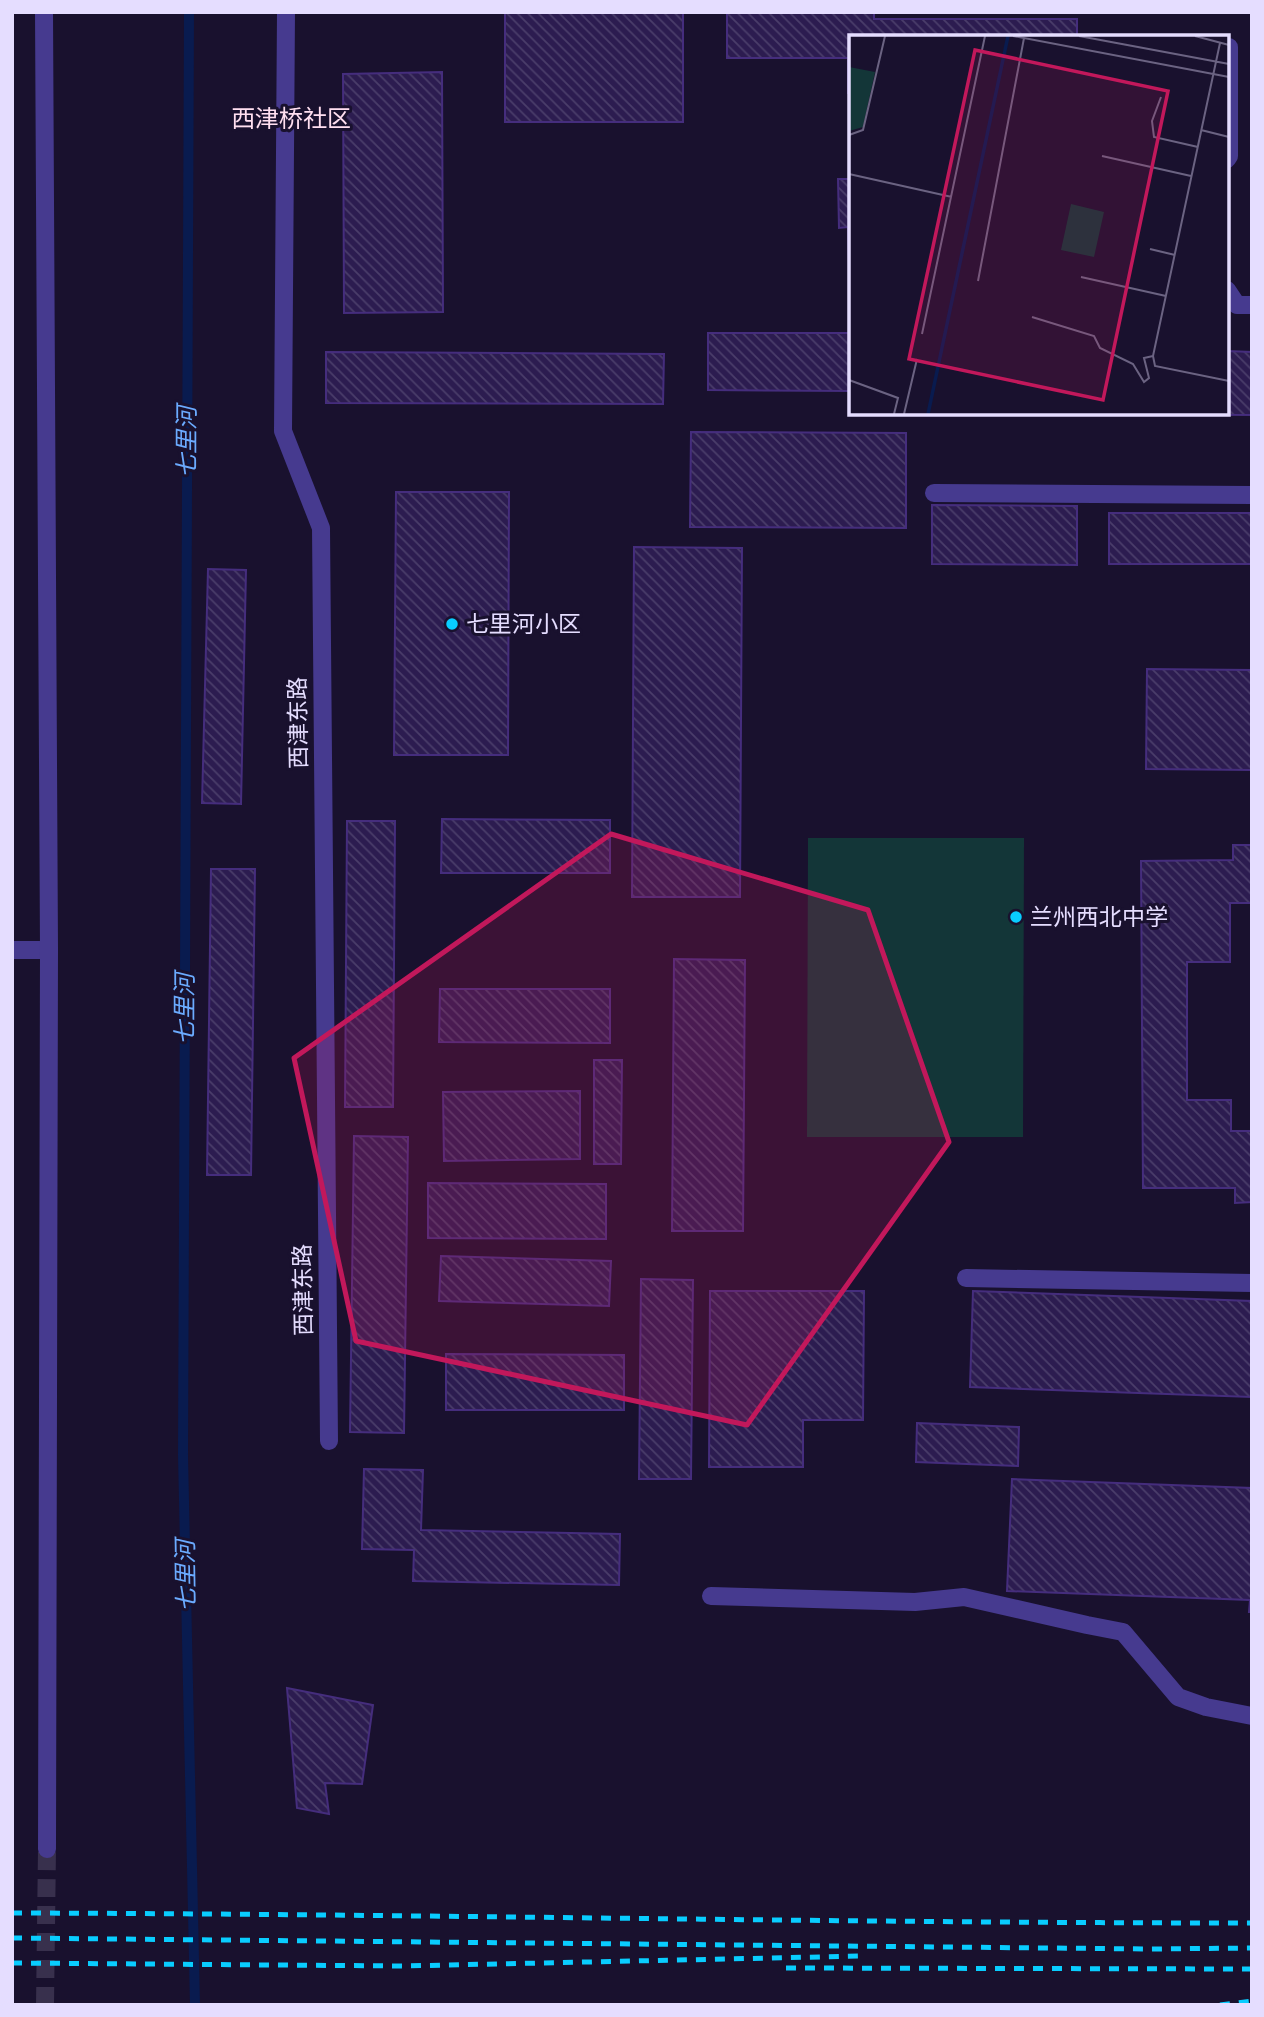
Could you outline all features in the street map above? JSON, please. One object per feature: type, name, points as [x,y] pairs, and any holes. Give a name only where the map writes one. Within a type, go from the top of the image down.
[{"type":"street","points":[[44,12],[49,950],[47,1849]]},
{"type":"street","name":"西津东路","points":[[286,12],[282,431],[321,528],[329,1441]]},
{"type":"street","points":[[1229,47],[1229,156]]},
{"type":"street","points":[[1229,293],[1237,305],[1252,305]]},
{"type":"street","points":[[934,493],[1252,495]]},
{"type":"street","points":[[12,950],[49,950]]},
{"type":"street","points":[[966,1278],[1252,1283]]},
{"type":"street","points":[[711,1596],[915,1602],[964,1597],[1122,1632],[1178,1697],[1206,1707],[1252,1716]]},
{"type":"highlighted area","points":[[611,834],[868,910],[949,1142],[747,1425],[356,1341],[294,1058]]},
{"type":"green space","points":[[808,838],[1024,838],[1023,1137],[807,1137]]},
{"type":"building","points":[[505,12],[683,12],[683,122],[505,122]]},
{"type":"building","points":[[727,12],[874,12],[874,19],[1077,19],[1077,35],[849,35],[849,93],[848,58],[727,58]]},
{"type":"building","points":[[442,72],[443,312],[344,313],[343,74]]},
{"type":"building","points":[[838,179],[849,179],[849,265],[848,227],[839,228]]},
{"type":"building","points":[[708,333],[849,333],[849,391],[708,390]]},
{"type":"building","points":[[1229,351],[1252,352],[1252,415],[1229,415]]},
{"type":"building","points":[[326,352],[664,354],[663,404],[326,403]]},
{"type":"building","points":[[691,432],[906,433],[906,528],[690,527]]},
{"type":"building","name":"七里河小区","points":[[396,492],[509,492],[508,755],[394,755]]},
{"type":"building","points":[[932,505],[1077,506],[1077,565],[932,564]]},
{"type":"building","points":[[1109,513],[1252,513],[1252,564],[1109,564]]},
{"type":"building","points":[[634,547],[742,548],[740,897],[632,897]]},
{"type":"building","points":[[208,569],[246,570],[241,804],[202,803]]},
{"type":"building","points":[[1147,669],[1252,670],[1252,770],[1146,769]]},
{"type":"building","points":[[442,819],[610,820],[610,873],[441,873]]},
{"type":"building","points":[[347,821],[395,821],[393,1107],[345,1107]]},
{"type":"building","points":[[1233,845],[1252,845],[1252,903],[1230,903],[1230,962],[1187,962],[1187,1100],[1231,1100],[1231,1131],[1252,1131],[1252,1202],[1235,1203],[1235,1188],[1143,1188],[1141,861],[1233,860]]},
{"type":"building","points":[[211,869],[255,869],[251,1175],[207,1175]]},
{"type":"building","points":[[674,959],[745,960],[743,1231],[672,1231]]},
{"type":"building","points":[[440,989],[610,989],[610,1043],[439,1042]]},
{"type":"building","points":[[594,1060],[622,1060],[621,1164],[594,1164]]},
{"type":"building","points":[[580,1091],[580,1159],[444,1161],[443,1092]]},
{"type":"building","points":[[354,1136],[408,1137],[404,1433],[350,1432]]},
{"type":"building","points":[[428,1183],[606,1184],[606,1239],[428,1238]]},
{"type":"building","points":[[441,1256],[611,1261],[609,1306],[439,1301]]},
{"type":"building","points":[[641,1279],[693,1280],[691,1479],[639,1479]]},
{"type":"building","points":[[710,1291],[864,1291],[863,1420],[803,1420],[803,1467],[709,1467]]},
{"type":"building","points":[[973,1291],[1252,1301],[1252,1397],[970,1387]]},
{"type":"building","points":[[446,1354],[624,1355],[624,1410],[446,1410]]},
{"type":"building","points":[[917,1423],[1019,1427],[1018,1466],[916,1462]]},
{"type":"building","points":[[364,1469],[423,1470],[421,1530],[620,1534],[619,1585],[413,1581],[414,1550],[362,1549]]},
{"type":"building","points":[[1012,1479],[1252,1488],[1252,1612],[1249,1612],[1250,1600],[1007,1591]]},
{"type":"building","points":[[287,1688],[373,1705],[362,1784],[325,1783],[329,1814],[297,1808]]},
{"type":"waterway","name":"七里河","points":[[189,12],[183,1455],[195,2005]]},
{"type":"tunnel","points":[[45,2005],[47,1849]]},
{"type":"railway","points":[[12,1913],[1252,1923]]},
{"type":"railway","points":[[12,1938],[1252,1948]]},
{"type":"railway","points":[[12,1963],[403,1966],[863,1956]]},
{"type":"railway","points":[[786,1968],[1252,1969]]},
{"type":"railway","points":[[1220,2005],[1252,2001]]},
{"type":"place","name":"七里河小区","points":[[452,624]]},
{"type":"place","name":"兰州西北中学","points":[[1016,917]]},
{"type":"district","name":"西津桥社区","points":[[291,119]]}]
